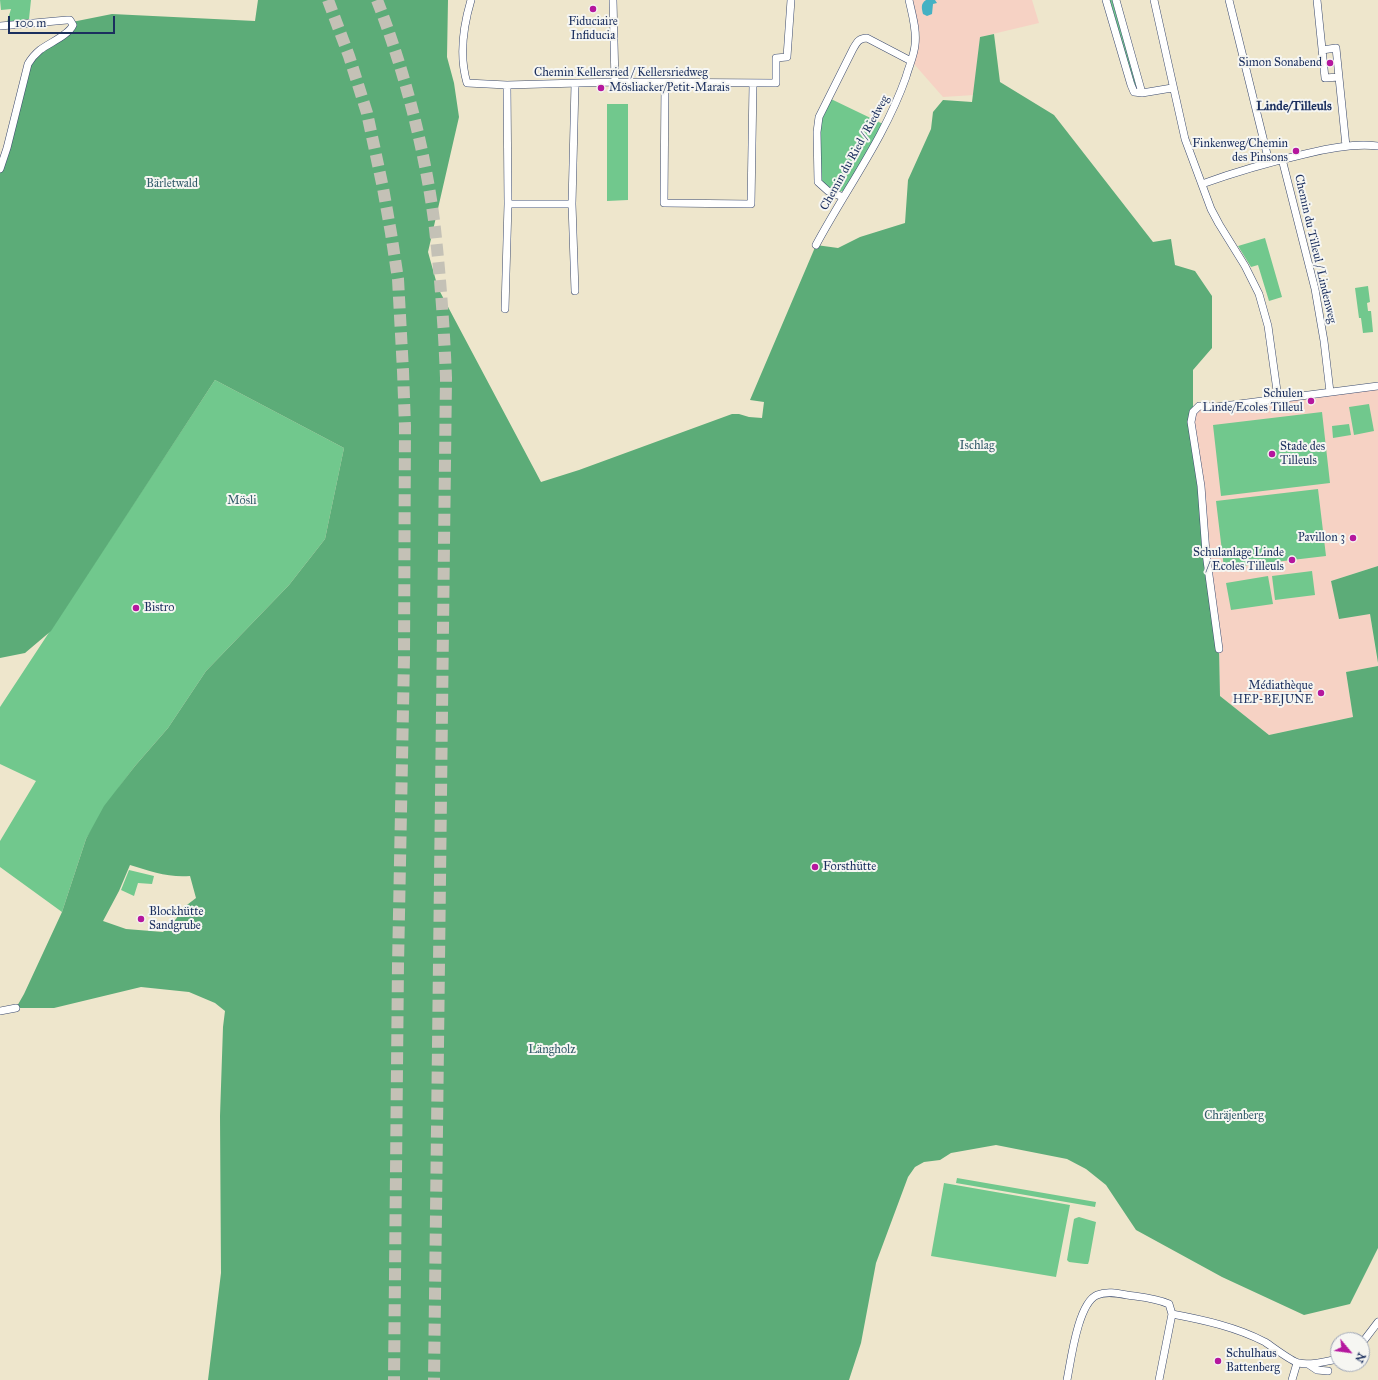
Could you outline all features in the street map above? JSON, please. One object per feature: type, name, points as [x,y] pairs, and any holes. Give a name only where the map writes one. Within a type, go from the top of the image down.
[{"type":"street","name":"Chemin Kellersried / Kellersriedweg","points":[[471,0],[463,38],[464,72],[466,83],[507,85],[615,82],[776,83],[776,58],[787,57],[792,0]]},
{"type":"street","points":[[613,0],[615,82]]},
{"type":"street","name":"Chemin du Ried / Riedweg","points":[[816,245],[886,124],[894,107],[915,46],[916,36],[909,0]]},
{"type":"street","points":[[1106,0],[1134,92],[1142,93],[1172,88]]},
{"type":"street","points":[[1116,0],[1142,93]]},
{"type":"street","points":[[1154,0],[1172,88],[1185,139],[1211,209],[1245,266],[1259,294],[1268,326],[1278,398]]},
{"type":"street","points":[[1229,0],[1269,162]]},
{"type":"street","points":[[1317,0],[1325,78],[1339,77]]},
{"type":"street","points":[[0,26],[67,20],[70,20],[73,25],[68,32],[40,50],[32,57],[28,64],[7,148],[0,169]]},
{"type":"street","points":[[843,197],[828,191],[818,182],[819,117],[853,49],[858,40],[867,38],[911,61]]},
{"type":"street","points":[[1322,50],[1336,48],[1346,146]]},
{"type":"street","points":[[665,83],[664,203],[751,204],[753,84]]},
{"type":"street","points":[[574,84],[572,204],[575,292]]},
{"type":"street","points":[[505,309],[508,204],[507,85]]},
{"type":"street","points":[[1202,184],[1282,159],[1346,146],[1378,146]]},
{"type":"street","name":"Chemin du Tilleul / Lindenweg","points":[[1282,159],[1315,289],[1324,341],[1330,392]]},
{"type":"street","points":[[508,204],[572,204]]},
{"type":"street","points":[[1220,648],[1206,553],[1201,486],[1191,422],[1193,412],[1199,406],[1216,407],[1378,386]]},
{"type":"street","points":[[0,1011],[16,1008]]},
{"type":"street","points":[[1067,1380],[1079,1320],[1087,1303],[1095,1295],[1102,1293],[1161,1300],[1169,1304],[1172,1314],[1159,1380]]},
{"type":"street","points":[[1172,1314],[1197,1318],[1238,1329],[1265,1342],[1297,1363],[1308,1364],[1330,1360]]},
{"type":"street","points":[[1370,1332],[1378,1322]]},
{"type":"street","points":[[1292,1380],[1297,1363]]},
{"type":"street","points":[[1308,1364],[1317,1370],[1328,1371]]},
{"type":"shaded area","points":[[913,0],[1032,0],[1039,23],[980,37],[974,95],[943,97],[914,64],[920,36]]},
{"type":"shaded area","name":"Schulanlage Linde / Ecoles Tilleuls","points":[[1378,386],[1378,566],[1331,581],[1370,614],[1378,666],[1346,672],[1353,717],[1269,735],[1220,696],[1219,649],[1206,553],[1193,412],[1199,406]]},
{"type":"green space","points":[[0,0],[31,0],[29,19],[7,22],[11,9],[1,10]]},
{"type":"green space","points":[[258,0],[448,0],[447,57],[454,83],[459,117],[428,252],[438,288],[541,482],[579,470],[732,414],[762,418],[764,402],[750,400],[816,245],[838,248],[860,237],[905,223],[908,180],[931,129],[933,112],[943,100],[972,102],[980,37],[994,34],[1000,82],[1054,115],[1153,242],[1171,239],[1175,265],[1195,271],[1212,296],[1212,348],[1193,370],[1193,412],[1191,422],[1219,649],[1220,696],[1269,735],[1353,717],[1346,672],[1378,666],[1378,1248],[1350,1304],[1304,1315],[1222,1277],[1136,1230],[1106,1185],[1086,1169],[1067,1159],[996,1145],[951,1153],[940,1160],[924,1162],[915,1167],[908,1177],[876,1263],[861,1343],[849,1380],[208,1380],[221,1273],[220,1116],[223,1027],[225,1011],[215,1003],[189,992],[141,987],[54,1008],[16,1008],[62,912],[86,839],[104,806],[135,766],[168,728],[206,671],[289,585],[325,539],[344,448],[215,380],[51,631],[25,653],[0,658],[0,169],[28,64],[68,32],[72,22],[112,14],[255,21]],"holes":[[[130,865],[167,875],[190,876],[196,898],[183,908],[176,919],[163,932],[126,929],[103,921],[119,891]]]},
{"type":"green space","points":[[1109,0],[1114,0],[1138,90],[1135,89]]},
{"type":"green space","points":[[831,99],[883,124],[845,190],[841,191],[834,190],[824,184],[820,168],[819,149],[821,123]]},
{"type":"green space","points":[[607,104],[628,104],[628,200],[607,201]]},
{"type":"green space","points":[[1265,238],[1282,297],[1269,301],[1258,265],[1251,267],[1238,246]]},
{"type":"green space","points":[[1368,286],[1370,302],[1367,303],[1368,311],[1371,311],[1373,332],[1363,333],[1361,318],[1359,318],[1355,288]]},
{"type":"green space","name":"Mösli","points":[[215,380],[344,448],[325,539],[289,585],[206,671],[168,728],[120,786],[86,839],[62,912],[0,867],[0,841],[36,781],[0,764],[0,707]]},
{"type":"green space","points":[[1369,404],[1374,431],[1354,435],[1349,407]]},
{"type":"green space","name":"Stade des Tilleuls","points":[[1322,412],[1330,483],[1221,496],[1213,425]]},
{"type":"green space","points":[[1349,424],[1351,435],[1333,438],[1332,426]]},
{"type":"green space","points":[[1318,489],[1326,556],[1224,568],[1216,501]]},
{"type":"green space","points":[[1378,566],[1378,663],[1370,614],[1339,619],[1331,581]]},
{"type":"green space","points":[[1312,571],[1315,595],[1275,600],[1272,576]]},
{"type":"green space","points":[[1268,576],[1273,604],[1231,610],[1226,583]]},
{"type":"green space","points":[[129,870],[154,876],[152,884],[138,883],[134,896],[121,890]]},
{"type":"green space","points":[[957,1178],[1096,1202],[1095,1207],[956,1183]]},
{"type":"green space","points":[[944,1183],[1070,1205],[1056,1277],[931,1256]]},
{"type":"green space","points":[[1079,1217],[1096,1222],[1088,1264],[1069,1262],[1067,1260],[1074,1219]]},
{"type":"water","points":[[926,0],[935,0],[937,3],[933,4],[932,14],[927,16],[923,14],[922,8],[923,3]]},
{"type":"tunnel","points":[[328,0],[349,56],[367,113],[383,188],[398,279],[403,371],[405,426],[404,657],[398,965],[394,1380]]},
{"type":"tunnel","points":[[377,0],[404,80],[425,164],[434,220],[440,279],[446,378],[434,1380]]},
{"type":"place","name":"Fiduciaire Infiducia","points":[[593,9]]},
{"type":"place","name":"Simon Sonabend","points":[[1330,63]]},
{"type":"place","name":"Mösliacker/Petit-Marais","points":[[601,88]]},
{"type":"place","name":"Finkenweg/Chemin des Pinsons","points":[[1296,151]]},
{"type":"place","name":"Schulen Linde/Ecoles Tilleul","points":[[1311,401]]},
{"type":"place","name":"Stade des Tilleuls","points":[[1272,454]]},
{"type":"place","name":"Pavillon 3","points":[[1353,538]]},
{"type":"place","name":"Schulanlage Linde / Ecoles Tilleuls","points":[[1292,560]]},
{"type":"place","name":"Bistro","points":[[136,608]]},
{"type":"place","name":"Médiathèque HEP-BEJUNE","points":[[1321,693]]},
{"type":"place","name":"Forsthütte","points":[[815,867]]},
{"type":"place","name":"Blockhütte Sandgrube","points":[[141,919]]},
{"type":"place","name":"Schulhaus Battenberg","points":[[1218,1361]]},
{"type":"district","name":"Linde/Tilleuls","points":[[1294,107]]},
{"type":"park label","name":"Bärletwald","points":[[172,184]]},
{"type":"park label","name":"Ischlag","points":[[977,446]]},
{"type":"park label","name":"Längholz","points":[[552,1050]]},
{"type":"park label","name":"Chräjenberg","points":[[1234,1116]]}]
